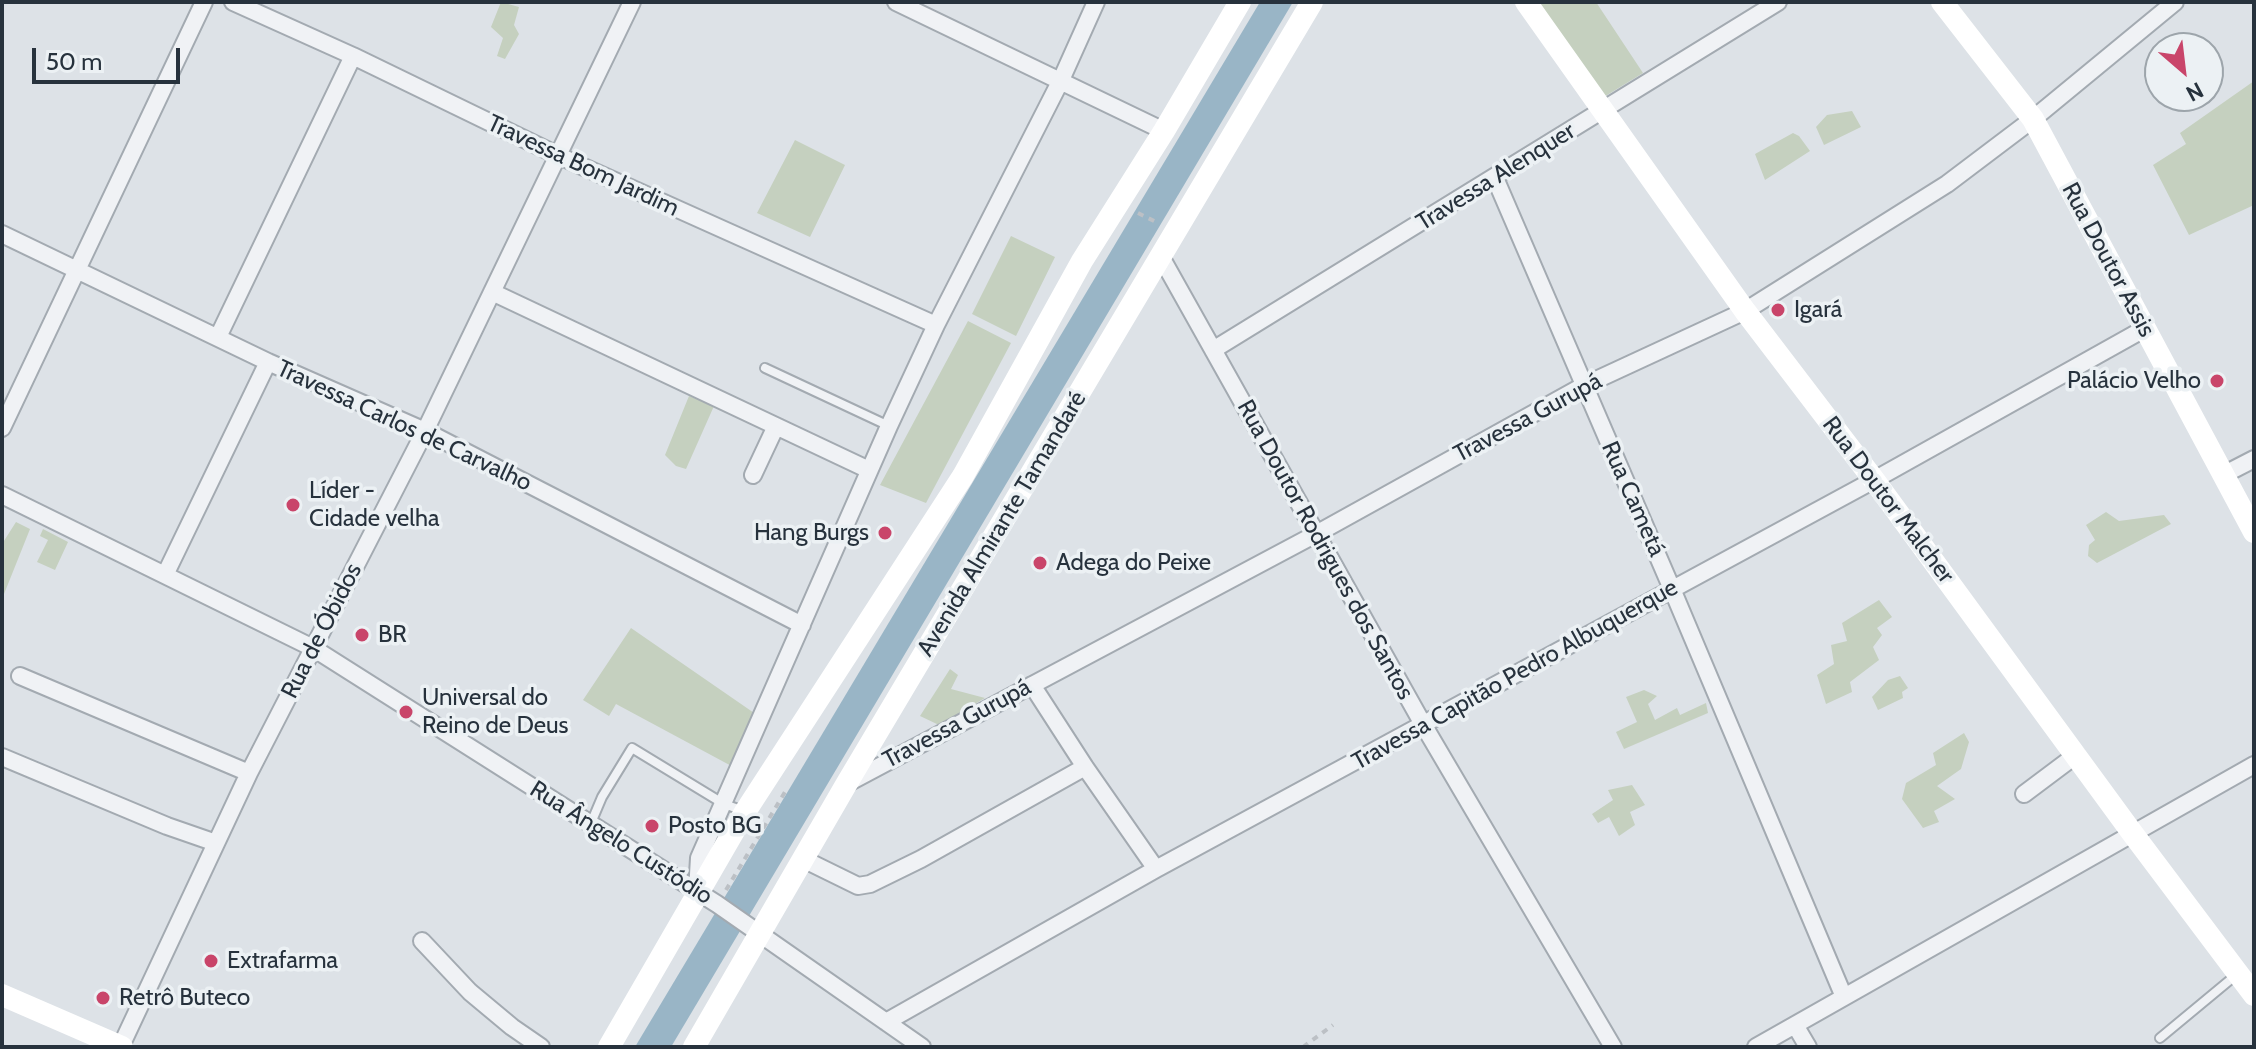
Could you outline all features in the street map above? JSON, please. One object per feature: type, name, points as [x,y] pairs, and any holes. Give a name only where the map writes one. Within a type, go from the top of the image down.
[{"type":"main road","points":[[609,1047],[697,891],[734,808],[963,476],[1082,261],[1240,2]]},
{"type":"main road","name":"Avenida Almirante Tamandaré","points":[[694,1047],[756,929],[803,859],[1312,2]]},
{"type":"main road","name":"Rua Doutor Malcher","points":[[1526,2],[1745,311],[1874,480],[2254,995]]},
{"type":"main road","name":"Rua Doutor Assis","points":[[1942,2],[2033,119],[2254,532]]},
{"type":"main road","points":[[2,995],[122,1047]]},
{"type":"street","points":[[2,428],[204,2]]},
{"type":"street","name":"Travessa Bom Jardim","points":[[233,2],[353,56],[557,155],[936,325]]},
{"type":"street","name":"Rua de Óbidos","points":[[122,1047],[249,773],[425,431],[632,2]]},
{"type":"street","points":[[896,2],[1164,131]]},
{"type":"street","points":[[734,808],[802,625],[869,470],[936,325],[1061,80],[1096,2]]},
{"type":"street","name":"Travessa Alenquer","points":[[1213,350],[1778,2]]},
{"type":"street","name":"Travessa Gurupá","points":[[847,783],[1316,534],[1583,386],[1745,311],[1947,184],[2033,119],[2175,2]]},
{"type":"street","points":[[218,337],[353,56]]},
{"type":"street","name":"Rua Cametá","points":[[1495,178],[1844,997]]},
{"type":"street","name":"Travessa Carlos de Carvalho","points":[[2,234],[268,362],[425,431],[802,625]]},
{"type":"street","name":"Rua Doutor Rodrigues dos Santos","points":[[1161,257],[1424,726],[1613,1047]]},
{"type":"street","points":[[492,292],[869,470]]},
{"type":"street","name":"Travessa Capitão Pedro Albuquerque","points":[[886,1022],[1156,869],[1424,726],[2144,329]]},
{"type":"street","points":[[165,575],[268,362]]},
{"type":"street","points":[[753,475],[776,426]]},
{"type":"street","points":[[2223,475],[2254,459]]},
{"type":"street","name":"Rua Ângelo Custódio","points":[[2,495],[313,648],[756,929],[915,1045]]},
{"type":"street","points":[[20,676],[249,773]]},
{"type":"street","points":[[1032,685],[1156,869]]},
{"type":"street","points":[[2024,794],[2076,755]]},
{"type":"street","points":[[2,757],[167,826],[216,843]]},
{"type":"street","points":[[1756,1047],[2254,765]]},
{"type":"street","points":[[803,859],[858,886],[870,884],[921,859],[1085,767]]},
{"type":"street","points":[[422,941],[470,992],[541,1047]]},
{"type":"street","points":[[1795,1025],[1808,1047]]},
{"type":"lane","points":[[765,368],[889,426]]},
{"type":"lane","points":[[591,823],[602,797],[632,748],[734,808]]},
{"type":"lane","points":[[2160,1038],[2237,975]]},
{"type":"path","points":[[1132,210],[1165,227]]},
{"type":"path","points":[[1303,1047],[1333,1025]]},
{"type":"green space","points":[[501,2],[519,7],[514,25],[519,34],[505,59],[497,56],[503,38],[491,27]]},
{"type":"green space","points":[[1530,2],[1596,2],[1643,73],[1599,100]]},
{"type":"green space","points":[[2254,81],[2254,205],[2189,235],[2153,165],[2186,144],[2180,133],[2210,112],[2224,112],[2224,102]]},
{"type":"green space","points":[[1852,111],[1861,127],[1824,145],[1816,127],[1827,115]]},
{"type":"green space","points":[[1793,133],[1810,151],[1765,180],[1755,154]]},
{"type":"green space","points":[[795,140],[845,165],[810,237],[757,213]]},
{"type":"green space","points":[[1011,236],[1055,257],[1016,336],[972,314]]},
{"type":"green space","points":[[968,321],[1011,343],[926,503],[880,485]]},
{"type":"green space","points":[[689,396],[714,406],[686,469],[676,466],[665,455]]},
{"type":"green space","points":[[2106,512],[2119,521],[2164,515],[2171,524],[2097,563],[2088,556],[2089,545],[2095,540],[2086,525]]},
{"type":"green space","points":[[16,522],[30,529],[4,594],[2,544]]},
{"type":"green space","points":[[43,529],[68,542],[55,570],[37,562],[48,540],[40,536]]},
{"type":"green space","points":[[1879,600],[1892,617],[1877,628],[1882,635],[1873,647],[1879,660],[1850,682],[1852,692],[1826,704],[1817,675],[1834,664],[1831,645],[1847,641],[1842,623]]},
{"type":"green space","points":[[631,628],[757,715],[737,769],[616,704],[609,716],[583,700]]},
{"type":"green space","points":[[950,669],[958,675],[951,689],[985,698],[939,725],[920,716]]},
{"type":"green space","points":[[1900,676],[1908,688],[1902,692],[1903,698],[1878,710],[1872,697],[1888,680]]},
{"type":"green space","points":[[1644,690],[1657,696],[1648,704],[1655,720],[1677,708],[1680,715],[1706,703],[1708,713],[1624,749],[1616,732],[1637,722],[1626,697]]},
{"type":"green space","points":[[1964,733],[1969,742],[1961,769],[1937,786],[1955,799],[1934,811],[1939,822],[1923,828],[1902,799],[1906,783],[1936,765],[1933,753]]},
{"type":"green space","points":[[1632,785],[1645,805],[1630,812],[1635,825],[1619,836],[1609,817],[1598,823],[1592,814],[1613,800],[1608,790]]},
{"type":"water","points":[[1260,2],[1293,2],[671,1047],[635,1047]]},
{"type":"place","name":"Igará","points":[[1778,310]]},
{"type":"place","name":"Palácio Velho","points":[[2217,381]]},
{"type":"place","name":"Líder - Cidade velha","points":[[293,505]]},
{"type":"place","name":"Hang Burgs","points":[[885,533]]},
{"type":"place","name":"Adega do Peixe","points":[[1040,563]]},
{"type":"place","name":"BR","points":[[362,635]]},
{"type":"place","name":"Universal do Reino de Deus","points":[[406,712]]},
{"type":"place","name":"Posto BG","points":[[652,826]]},
{"type":"place","name":"Extrafarma","points":[[211,961]]},
{"type":"place","name":"Retrô Buteco","points":[[103,998]]}]
